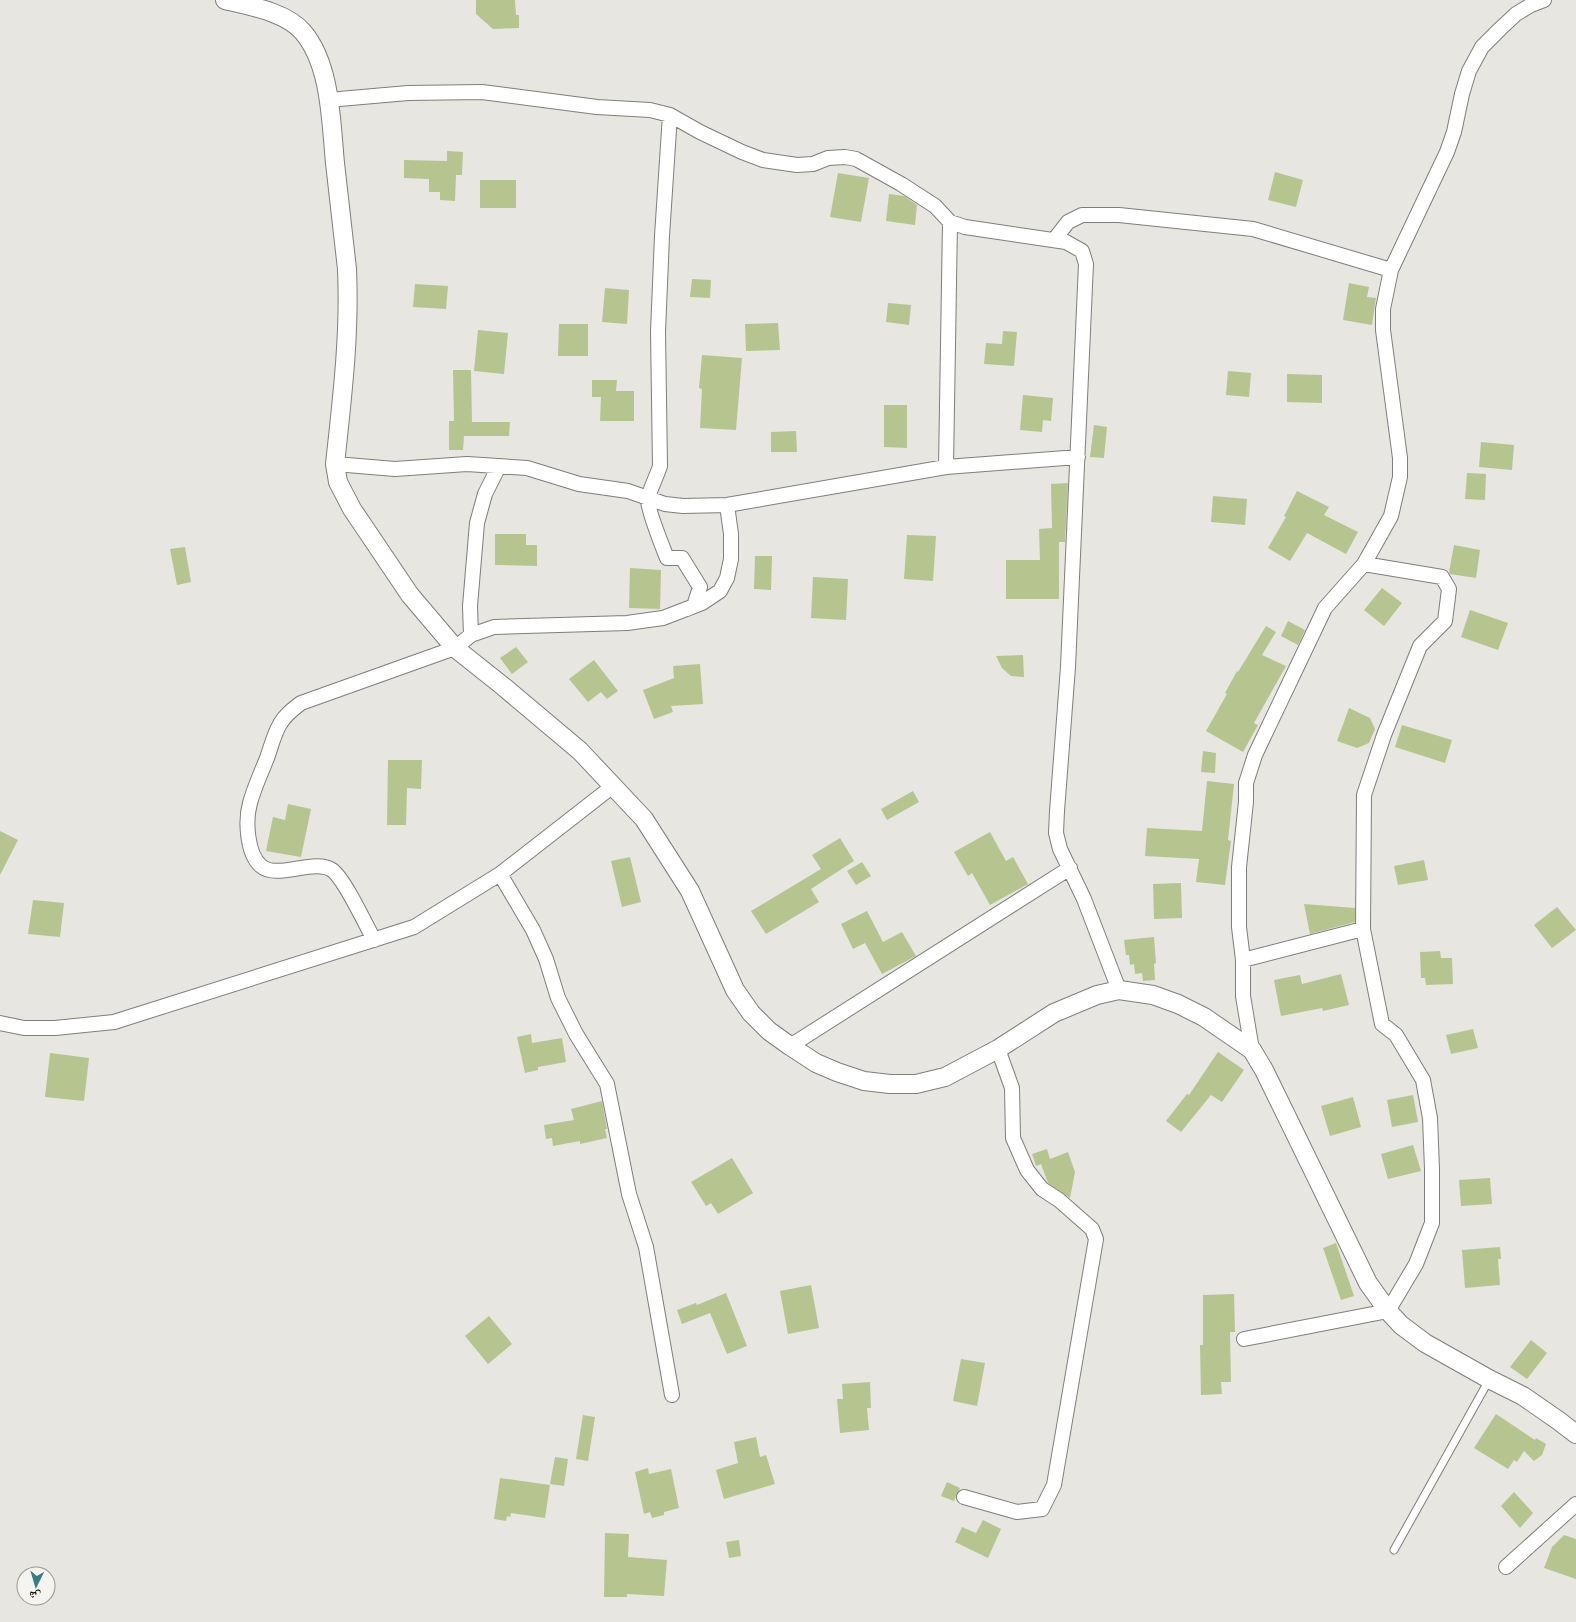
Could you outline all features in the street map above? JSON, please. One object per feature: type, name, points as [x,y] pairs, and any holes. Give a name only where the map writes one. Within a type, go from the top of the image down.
[{"type":"street","points":[[226,0],[260,8],[291,21],[303,31],[322,68],[328,100],[347,269],[348,294],[347,349],[335,464],[338,482],[352,509],[410,595],[455,648],[580,751],[644,819],[690,891],[739,995],[751,1013],[769,1031],[816,1063],[864,1081],[890,1084],[916,1084],[945,1077],[998,1049],[1054,1013],[1097,995],[1119,990],[1154,995],[1178,1004],[1204,1017],[1252,1050]]},
{"type":"street","points":[[1544,0],[1531,5],[1516,14],[1482,47],[1469,71],[1462,94],[1454,132],[1447,152],[1391,270],[1384,309],[1383,330],[1400,458],[1400,477],[1390,516],[1364,564],[1325,608],[1255,755],[1246,783],[1246,802],[1239,867],[1239,927],[1243,960],[1243,996],[1252,1050],[1264,1070],[1368,1283],[1388,1311],[1401,1325],[1425,1343],[1489,1379],[1523,1396],[1576,1434]]},
{"type":"street","points":[[328,100],[408,93],[482,92],[597,107],[650,110],[670,115],[700,132],[742,152],[763,160],[798,165],[813,164],[828,158],[845,157],[856,159],[901,184],[929,202],[950,222],[965,227],[1066,242],[1082,251],[1086,264],[1078,457],[1068,667],[1056,833],[1060,849],[1084,898],[1119,990]]},
{"type":"street","points":[[374,940],[341,879],[332,870],[323,866],[272,871],[262,868],[254,858],[249,845],[249,804],[280,724],[290,710],[301,703],[455,648],[471,635],[494,627],[627,623],[662,618],[694,606],[700,587],[682,558],[667,558],[657,533],[648,499],[660,466],[658,332],[662,236],[670,115]]},
{"type":"street","points":[[1054,240],[1068,222],[1082,215],[1119,215],[1253,229],[1391,270]]},
{"type":"street","points":[[946,467],[950,222]]},
{"type":"street","points":[[335,464],[394,468],[467,464],[527,468],[579,484],[628,492],[665,504],[683,506],[727,505],[946,467],[1078,457]]},
{"type":"street","points":[[471,635],[470,606],[477,523],[485,494],[498,466]]},
{"type":"street","points":[[662,618],[702,603],[720,591],[727,578],[731,559],[731,534],[727,505]]},
{"type":"street","points":[[1244,1338],[1388,1311],[1416,1264],[1432,1223],[1430,1118],[1423,1080],[1396,1035],[1382,1024],[1363,929],[1364,795],[1384,735],[1420,646],[1444,621],[1449,589],[1442,577],[1364,564]]},
{"type":"street","points":[[0,1023],[24,1028],[55,1028],[114,1022],[414,927],[500,874],[613,786]]},
{"type":"street","points":[[790,1046],[1070,868]]},
{"type":"street","points":[[500,874],[536,938],[546,959],[558,998],[576,1034],[607,1084],[629,1194],[646,1247],[672,1395]]},
{"type":"street","points":[[1243,960],[1363,929]]},
{"type":"street","points":[[964,1497],[1017,1512],[1042,1509],[1054,1485],[1096,1239],[1092,1228],[1042,1189],[1027,1170],[1013,1138],[1012,1088],[998,1049]]},
{"type":"street","points":[[1506,1567],[1576,1504]]},
{"type":"lane","points":[[1394,1550],[1489,1379]]},
{"type":"building","points":[[476,0],[515,0],[516,15],[519,15],[519,28],[493,29],[476,14]]},
{"type":"building","points":[[447,151],[463,152],[462,175],[456,175],[455,201],[440,200],[440,192],[429,192],[429,179],[404,178],[404,160],[447,161]]},
{"type":"building","points":[[1275,172],[1303,180],[1296,207],[1268,200]]},
{"type":"building","points":[[838,173],[869,178],[861,222],[830,217]]},
{"type":"building","points":[[480,180],[516,180],[516,208],[480,208]]},
{"type":"building","points":[[889,194],[904,196],[917,205],[915,225],[886,221]]},
{"type":"building","points":[[692,279],[711,280],[710,298],[690,297]]},
{"type":"building","points":[[1349,283],[1369,287],[1367,297],[1376,298],[1372,325],[1343,320]]},
{"type":"building","points":[[415,284],[448,286],[446,309],[413,307]]},
{"type":"building","points":[[605,288],[629,290],[627,324],[602,322]]},
{"type":"building","points":[[888,303],[911,305],[909,325],[886,322]]},
{"type":"building","points":[[778,323],[780,350],[746,351],[745,324]]},
{"type":"building","points":[[559,324],[588,324],[588,356],[558,356]]},
{"type":"building","points":[[478,330],[508,333],[504,374],[474,371]]},
{"type":"building","points":[[1003,331],[1017,332],[1014,366],[984,364],[986,343],[1002,344]]},
{"type":"building","points":[[702,355],[742,358],[736,430],[700,428],[702,389],[699,388]]},
{"type":"building","points":[[453,370],[471,370],[472,422],[510,422],[509,436],[464,436],[463,450],[449,450],[449,421],[454,421]]},
{"type":"building","points":[[1228,371],[1251,373],[1249,397],[1226,395]]},
{"type":"building","points":[[1287,374],[1322,375],[1322,403],[1287,402]]},
{"type":"building","points":[[592,380],[617,380],[616,391],[634,391],[634,421],[600,421],[601,397],[592,397]]},
{"type":"building","points":[[1023,395],[1053,398],[1051,421],[1043,420],[1042,432],[1020,430]]},
{"type":"building","points":[[884,405],[907,405],[907,448],[884,447]]},
{"type":"building","points":[[1094,425],[1107,427],[1104,458],[1090,457]]},
{"type":"building","points":[[796,431],[797,452],[771,452],[771,432]]},
{"type":"building","points":[[1481,442],[1514,445],[1512,470],[1479,467]]},
{"type":"building","points":[[1467,473],[1486,474],[1485,500],[1465,499]]},
{"type":"building","points":[[1068,483],[1065,542],[1059,542],[1059,599],[1006,599],[1006,560],[1040,560],[1039,529],[1052,528],[1051,484]]},
{"type":"building","points":[[1297,491],[1329,507],[1324,515],[1358,532],[1346,554],[1307,533],[1290,561],[1268,548],[1286,517],[1284,516]]},
{"type":"building","points":[[1213,496],[1247,499],[1245,525],[1211,522]]},
{"type":"building","points":[[495,534],[526,534],[526,545],[537,545],[537,566],[495,565]]},
{"type":"building","points":[[907,535],[936,536],[933,581],[904,579]]},
{"type":"building","points":[[1454,545],[1480,550],[1476,578],[1450,574],[1449,572]]},
{"type":"building","points":[[185,547],[191,582],[177,585],[170,549]]},
{"type":"building","points":[[755,556],[772,556],[771,590],[754,589]]},
{"type":"building","points":[[630,568],[661,570],[660,609],[629,608]]},
{"type":"building","points":[[813,577],[848,579],[846,620],[811,618]]},
{"type":"building","points":[[1382,588],[1402,603],[1384,626],[1364,610]]},
{"type":"building","points":[[1470,610],[1508,623],[1498,650],[1461,637]]},
{"type":"building","points":[[1288,621],[1305,630],[1298,645],[1281,636]]},
{"type":"building","points":[[1266,626],[1276,632],[1262,655],[1286,666],[1254,723],[1258,725],[1243,752],[1206,731],[1227,694],[1225,693],[1237,671],[1238,672]]},
{"type":"building","points":[[516,647],[528,662],[512,674],[500,658]]},
{"type":"building","points":[[1023,655],[1024,677],[1011,676],[1002,668],[996,656]]},
{"type":"building","points":[[594,660],[618,691],[607,699],[601,692],[588,702],[569,679]]},
{"type":"building","points":[[700,664],[703,704],[671,706],[673,712],[654,719],[643,690],[674,678],[673,666]]},
{"type":"building","points":[[1349,708],[1370,718],[1375,729],[1369,743],[1357,748],[1337,741]]},
{"type":"building","points":[[1402,725],[1452,740],[1445,763],[1395,747]]},
{"type":"building","points":[[1203,751],[1216,753],[1215,773],[1201,772]]},
{"type":"building","points":[[388,760],[422,760],[421,789],[407,788],[406,825],[387,825]]},
{"type":"building","points":[[1207,781],[1234,784],[1228,840],[1231,841],[1225,885],[1196,882],[1199,859],[1145,856],[1147,828],[1202,831]]},
{"type":"building","points":[[913,791],[919,802],[887,820],[881,809]]},
{"type":"building","points":[[288,804],[311,809],[301,857],[266,851],[273,817],[285,820]]},
{"type":"building","points":[[0,831],[18,840],[0,875]]},
{"type":"building","points":[[990,832],[1006,861],[1013,857],[1028,884],[990,905],[972,873],[968,876],[954,852]]},
{"type":"building","points":[[840,838],[854,861],[811,889],[819,902],[766,934],[751,911],[821,869],[812,855]]},
{"type":"building","points":[[630,857],[641,902],[622,907],[611,861]]},
{"type":"building","points":[[1424,860],[1428,880],[1398,885],[1394,866]]},
{"type":"building","points":[[862,862],[871,876],[856,885],[847,871]]},
{"type":"building","points":[[1181,883],[1182,918],[1154,919],[1153,884]]},
{"type":"building","points":[[33,900],[64,903],[60,937],[28,934]]},
{"type":"building","points":[[1304,904],[1355,908],[1355,922],[1310,934]]},
{"type":"building","points":[[1557,907],[1576,930],[1552,948],[1534,925]]},
{"type":"building","points":[[867,911],[883,942],[902,932],[916,956],[882,974],[865,943],[853,949],[841,924]]},
{"type":"building","points":[[1154,937],[1156,963],[1154,964],[1155,980],[1143,981],[1142,973],[1135,974],[1134,964],[1130,965],[1129,955],[1126,955],[1124,940]]},
{"type":"building","points":[[1440,951],[1441,958],[1452,958],[1453,984],[1426,985],[1425,978],[1421,978],[1420,952]]},
{"type":"building","points":[[1341,974],[1349,1005],[1323,1011],[1322,1008],[1281,1016],[1274,980],[1300,975],[1302,984]]},
{"type":"building","points":[[1473,1029],[1478,1048],[1451,1054],[1446,1035]]},
{"type":"building","points":[[531,1034],[532,1043],[562,1038],[566,1062],[538,1067],[538,1070],[525,1073],[517,1037]]},
{"type":"building","points":[[1218,1052],[1244,1070],[1222,1102],[1211,1095],[1181,1132],[1166,1121],[1187,1094],[1189,1095]]},
{"type":"building","points":[[50,1053],[89,1058],[84,1101],[45,1097]]},
{"type":"building","points":[[1413,1095],[1418,1122],[1392,1127],[1387,1100]]},
{"type":"building","points":[[1353,1097],[1361,1127],[1330,1136],[1321,1106]]},
{"type":"building","points":[[602,1101],[607,1129],[605,1129],[607,1138],[580,1144],[580,1141],[553,1146],[552,1138],[546,1139],[544,1125],[574,1120],[571,1109]]},
{"type":"building","points":[[1413,1145],[1421,1171],[1388,1179],[1381,1154]]},
{"type":"building","points":[[1047,1149],[1050,1159],[1068,1152],[1075,1172],[1070,1198],[1048,1183],[1041,1164],[1036,1166],[1032,1154]]},
{"type":"building","points":[[732,1158],[753,1193],[718,1214],[711,1203],[706,1206],[691,1182]]},
{"type":"building","points":[[1490,1178],[1492,1204],[1461,1206],[1459,1180]]},
{"type":"building","points":[[1336,1243],[1354,1296],[1341,1300],[1323,1248]]},
{"type":"building","points":[[1500,1247],[1501,1259],[1498,1259],[1500,1285],[1465,1288],[1462,1250]]},
{"type":"building","points":[[811,1285],[819,1328],[788,1334],[780,1291]]},
{"type":"building","points":[[726,1293],[747,1346],[727,1354],[710,1313],[682,1324],[677,1310],[696,1303],[697,1305]]},
{"type":"building","points":[[1234,1294],[1235,1332],[1230,1332],[1231,1382],[1221,1382],[1222,1394],[1201,1395],[1200,1345],[1203,1345],[1203,1295]]},
{"type":"building","points":[[489,1316],[512,1344],[488,1364],[465,1336]]},
{"type":"building","points":[[1531,1340],[1547,1353],[1527,1379],[1510,1367]]},
{"type":"building","points":[[961,1359],[985,1363],[977,1406],[953,1401]]},
{"type":"building","points":[[870,1382],[871,1408],[867,1408],[869,1430],[840,1433],[837,1399],[843,1399],[842,1384]]},
{"type":"building","points":[[1496,1414],[1535,1440],[1536,1438],[1546,1444],[1542,1455],[1534,1461],[1524,1451],[1517,1462],[1514,1460],[1508,1469],[1474,1448]]},
{"type":"building","points":[[583,1415],[595,1417],[588,1461],[576,1459]]},
{"type":"building","points":[[756,1437],[760,1457],[766,1455],[775,1484],[724,1499],[716,1470],[738,1463],[734,1442]]},
{"type":"building","points":[[555,1457],[568,1459],[564,1486],[550,1484]]},
{"type":"building","points":[[648,1468],[649,1474],[671,1469],[679,1508],[664,1512],[664,1515],[652,1518],[650,1512],[644,1514],[635,1472]]},
{"type":"building","points":[[500,1478],[550,1485],[545,1518],[511,1513],[510,1517],[507,1516],[506,1521],[494,1519]]},
{"type":"building","points":[[947,1482],[960,1488],[954,1501],[941,1496]]},
{"type":"building","points":[[1514,1492],[1533,1513],[1520,1528],[1501,1506]]},
{"type":"building","points":[[983,1520],[1001,1529],[988,1558],[955,1542],[962,1527],[976,1533]]},
{"type":"building","points":[[605,1533],[629,1534],[628,1557],[667,1560],[664,1596],[627,1594],[627,1597],[604,1597]]},
{"type":"building","points":[[1564,1535],[1576,1539],[1576,1579],[1544,1568],[1552,1547]]},
{"type":"building","points":[[739,1540],[741,1556],[729,1558],[726,1542]]}]
